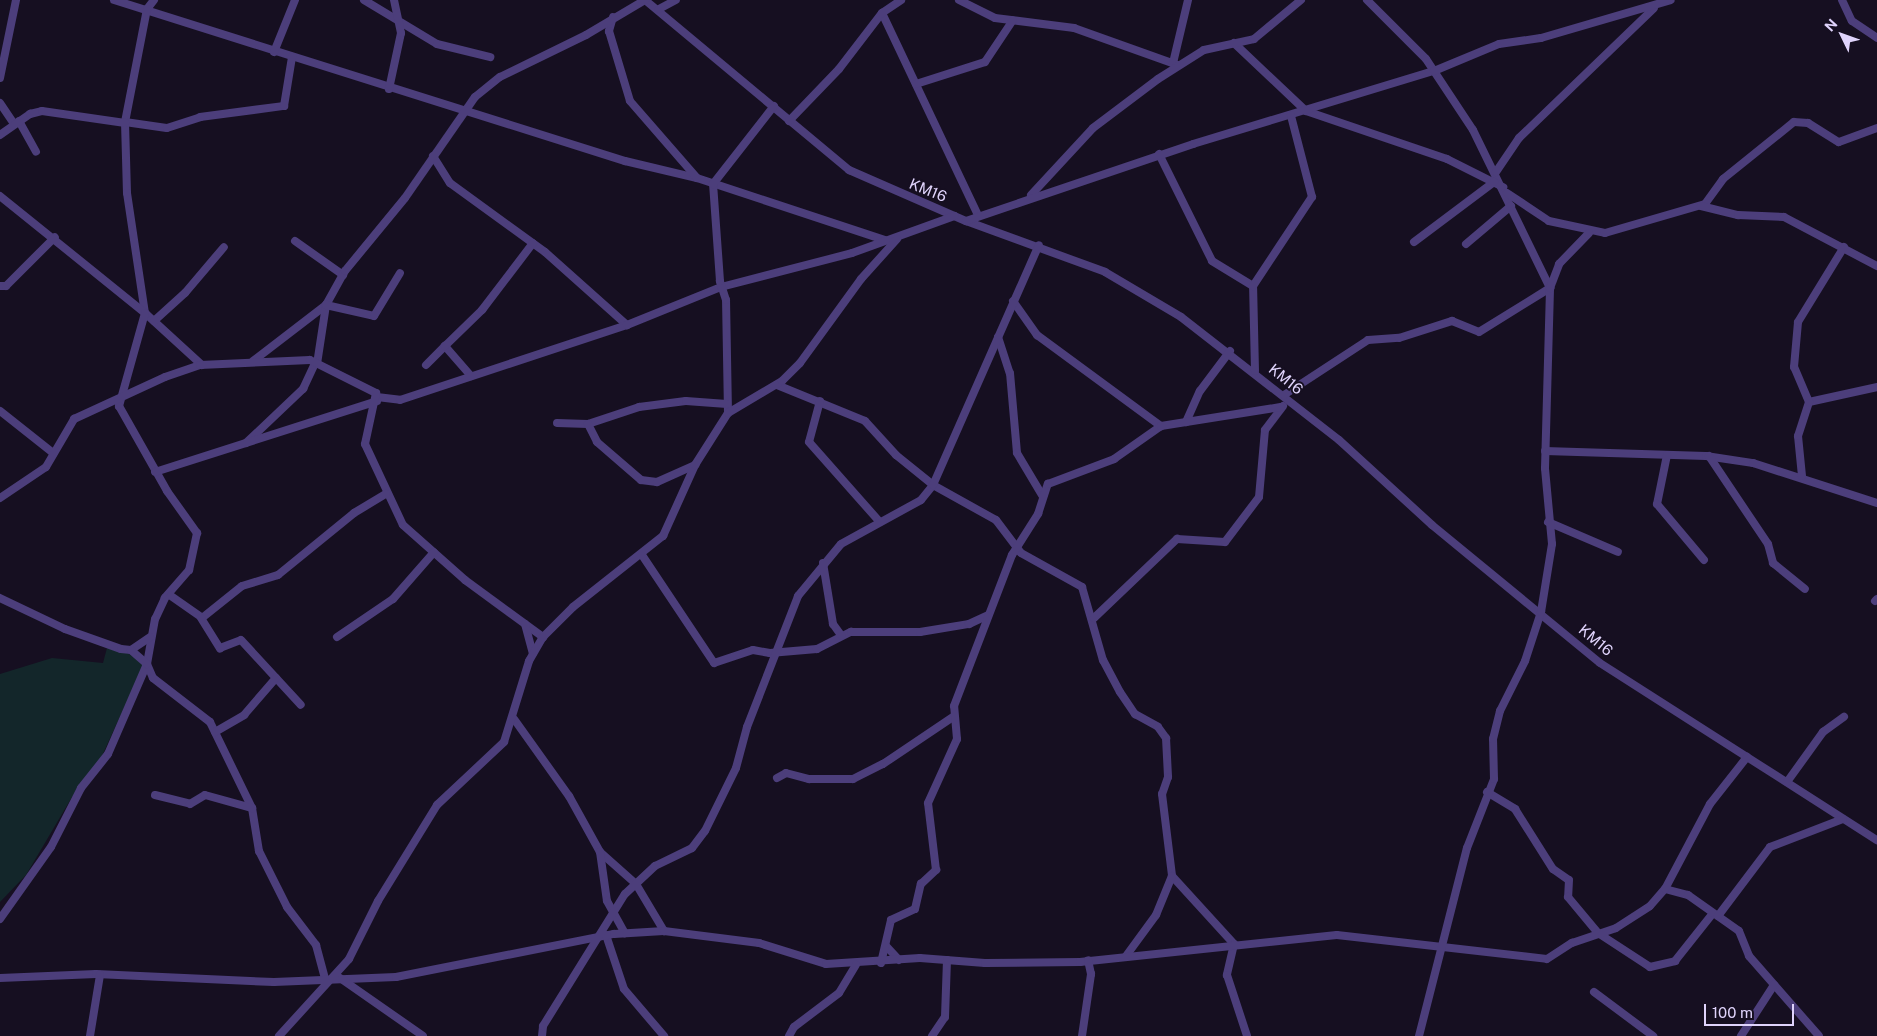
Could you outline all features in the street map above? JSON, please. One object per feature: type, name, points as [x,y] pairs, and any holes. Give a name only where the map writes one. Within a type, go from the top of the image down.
[{"type":"street","points":[[0,78],[16,0]]},
{"type":"street","points":[[114,0],[147,9],[389,89],[464,110],[625,162],[697,178],[885,240]]},
{"type":"street","points":[[0,919],[51,847],[81,788],[108,754],[147,664],[150,637],[161,606],[171,596],[190,570],[197,533],[155,472],[122,414],[120,398],[145,313],[127,192],[124,123],[147,9],[154,0]]},
{"type":"street","points":[[274,52],[295,0]]},
{"type":"street","points":[[364,0],[437,44],[490,57]]},
{"type":"street","points":[[389,89],[400,22],[394,0]]},
{"type":"street","points":[[242,446],[303,389],[316,363],[326,305],[343,275],[433,156],[464,110],[500,77],[645,0]]},
{"type":"street","name":"KM16","points":[[645,0],[659,9],[789,120],[866,180],[966,221],[1039,246],[1121,280],[1230,351],[1287,397],[1432,526],[1541,612],[1600,663],[1877,840]]},
{"type":"street","points":[[659,9],[676,0]]},
{"type":"street","points":[[789,120],[839,68],[882,13],[901,0]]},
{"type":"street","points":[[959,0],[984,14],[1074,28],[1176,64]]},
{"type":"street","points":[[1176,64],[1188,0]]},
{"type":"street","points":[[1030,196],[1093,128],[1176,64],[1204,50],[1264,33],[1300,0]]},
{"type":"street","points":[[966,221],[1030,196],[1159,154],[1291,116],[1434,71],[1499,44],[1654,8],[1671,0]]},
{"type":"street","points":[[1842,0],[1852,21],[1877,38]]},
{"type":"street","points":[[1371,2],[1434,71],[1496,172],[1550,288]]},
{"type":"street","points":[[1496,172],[1519,138],[1654,8]]},
{"type":"street","points":[[882,13],[978,216]]},
{"type":"street","points":[[613,17],[609,31],[624,68],[630,101],[697,178]]},
{"type":"street","points":[[916,84],[985,62],[1014,20]]},
{"type":"street","points":[[597,27],[609,31]]},
{"type":"street","points":[[1234,43],[1306,111],[1447,159],[1494,182],[1549,221],[1589,233],[1605,233],[1659,214],[1701,206],[1738,215],[1780,216],[1844,246],[1877,266]]},
{"type":"street","points":[[0,135],[17,122],[42,112],[166,128],[200,118],[284,106],[292,57]]},
{"type":"street","points":[[0,96],[1,104],[17,122],[36,152]]},
{"type":"street","points":[[279,1036],[328,978],[349,959],[378,901],[436,805],[497,751],[514,719],[533,653],[543,638],[586,596],[642,555],[671,524],[695,465],[728,409],[726,300],[721,287],[713,184],[774,106]]},
{"type":"street","points":[[1255,371],[1253,286],[1312,198],[1291,116]]},
{"type":"street","points":[[1701,206],[1723,179],[1794,122],[1808,123],[1839,142],[1877,128]]},
{"type":"street","points":[[1159,154],[1212,260],[1253,286]]},
{"type":"street","points":[[433,156],[450,183],[533,243],[628,324]]},
{"type":"street","points":[[1414,242],[1494,182]]},
{"type":"street","points":[[0,196],[55,238],[145,313],[201,365]]},
{"type":"street","points":[[1466,244],[1511,206]]},
{"type":"street","points":[[155,472],[242,446],[377,399],[400,400],[628,324],[721,287],[897,238],[954,216]]},
{"type":"street","points":[[1419,1036],[1440,949],[1487,792],[1494,779],[1493,739],[1500,711],[1525,661],[1541,612],[1552,544],[1548,522],[1545,451],[1550,288],[1559,264],[1589,233]]},
{"type":"street","points":[[0,286],[6,286],[55,238]]},
{"type":"street","points":[[556,423],[588,424],[639,407],[686,402],[728,409],[777,385],[788,375],[897,238]]},
{"type":"street","points":[[295,241],[343,275]]},
{"type":"street","points":[[426,365],[482,310],[533,243]]},
{"type":"street","points":[[542,1036],[546,1020],[605,936],[614,917],[636,884],[655,866],[692,848],[705,831],[733,776],[791,607],[823,563],[841,544],[879,521],[921,500],[933,485],[1039,246]]},
{"type":"street","points":[[1802,476],[1798,436],[1809,402],[1794,367],[1798,322],[1844,246]]},
{"type":"street","points":[[154,321],[185,293],[224,247]]},
{"type":"street","points":[[326,305],[374,316],[400,273]]},
{"type":"street","points":[[1094,618],[1178,539],[1225,542],[1259,497],[1265,430],[1287,397],[1368,340],[1399,338],[1452,321],[1479,332],[1550,288]]},
{"type":"street","points":[[1013,302],[1037,335],[1161,426]]},
{"type":"street","points":[[253,361],[326,305]]},
{"type":"street","points":[[145,313],[201,365]]},
{"type":"street","points":[[998,337],[1010,373],[1017,453],[1042,495]]},
{"type":"street","points":[[445,346],[471,376]]},
{"type":"street","points":[[1186,422],[1200,391],[1230,351]]},
{"type":"street","points":[[0,498],[41,472],[70,422],[120,398],[201,365],[253,361],[316,363],[372,389],[377,399],[365,444],[386,494],[403,525],[434,552],[543,638]]},
{"type":"street","points":[[788,375],[791,388]]},
{"type":"street","points":[[777,385],[791,388],[870,424],[896,455],[933,485],[996,520],[1016,547],[1082,587],[1094,618],[1103,660],[1120,692],[1134,714],[1158,727],[1166,738],[1168,777],[1162,794],[1172,876],[1156,915],[1126,956]]},
{"type":"street","points":[[1809,402],[1877,386]]},
{"type":"street","points":[[820,402],[809,442],[879,521]]},
{"type":"street","points":[[881,963],[891,920],[915,909],[921,884],[937,865],[927,822],[928,803],[957,739],[953,717],[988,615],[1016,547],[1038,514],[1042,495],[1052,480],[1114,459],[1161,426],[1281,407]]},
{"type":"street","points":[[0,412],[53,453]]},
{"type":"street","points":[[588,424],[597,442],[641,480],[657,482],[695,465]]},
{"type":"street","points":[[1545,451],[1709,456],[1802,476],[1877,503]]},
{"type":"street","points":[[1667,455],[1657,504],[1704,560]]},
{"type":"street","points":[[1709,456],[1768,544],[1773,563],[1805,588]]},
{"type":"street","points":[[200,618],[242,586],[278,575],[354,512],[386,494]]},
{"type":"street","points":[[1548,522],[1618,552]]},
{"type":"street","points":[[337,637],[394,599],[434,552]]},
{"type":"street","points":[[642,555],[712,662],[753,650],[776,652],[817,649],[841,635],[863,630],[920,632],[969,624],[988,615]]},
{"type":"street","points":[[823,563],[833,624],[841,635]]},
{"type":"street","points":[[171,596],[200,618],[220,648],[239,639],[301,705]]},
{"type":"street","points":[[0,598],[78,635],[131,650],[147,664],[153,678],[204,713],[252,808],[259,851],[287,907],[316,945],[328,978]]},
{"type":"street","points":[[524,624],[533,653]]},
{"type":"street","points":[[131,650],[150,637]]},
{"type":"street","points":[[215,732],[244,715],[276,678]]},
{"type":"street","points":[[777,778],[786,773],[809,779],[853,778],[883,764],[953,717]]},
{"type":"street","points":[[1787,782],[1823,732],[1844,717]]},
{"type":"street","points":[[514,719],[569,796],[600,852],[636,884],[664,931]]},
{"type":"street","points":[[0,978],[100,975],[189,981],[396,977],[605,936],[664,931],[748,940],[801,960],[856,965],[899,960],[946,960],[1002,964],[1088,960],[1337,935],[1440,949],[1484,949],[1547,959],[1646,908],[1665,889],[1710,804],[1747,757]]},
{"type":"street","points":[[1487,792],[1514,809],[1553,869],[1568,880],[1568,896],[1598,933],[1658,968],[1675,961],[1770,847],[1844,819]]},
{"type":"street","points":[[155,795],[190,804],[205,795],[252,808]]},
{"type":"street","points":[[600,852],[605,894],[614,917],[625,933]]},
{"type":"street","points":[[1172,876],[1231,945]]},
{"type":"street","points":[[1665,889],[1688,895],[1739,931],[1749,956],[1819,1036]]},
{"type":"street","points":[[605,936],[624,989],[664,1036]]},
{"type":"street","points":[[1231,945],[1227,975],[1247,1036]]},
{"type":"street","points":[[886,946],[899,960]]},
{"type":"street","points":[[932,1036],[945,1016],[946,960]]},
{"type":"street","points":[[1082,1036],[1091,974],[1088,960]]},
{"type":"street","points":[[789,1036],[794,1027],[843,989],[856,965]]},
{"type":"street","points":[[90,1036],[100,975]]},
{"type":"street","points":[[340,978],[423,1036]]},
{"type":"street","points":[[1741,1036],[1774,986]]},
{"type":"street","points":[[1594,992],[1653,1036]]},
{"type":"green space","points":[[107,648],[126,652],[144,664],[96,769],[72,797],[26,875],[0,902],[0,674],[52,658],[103,663]]}]
